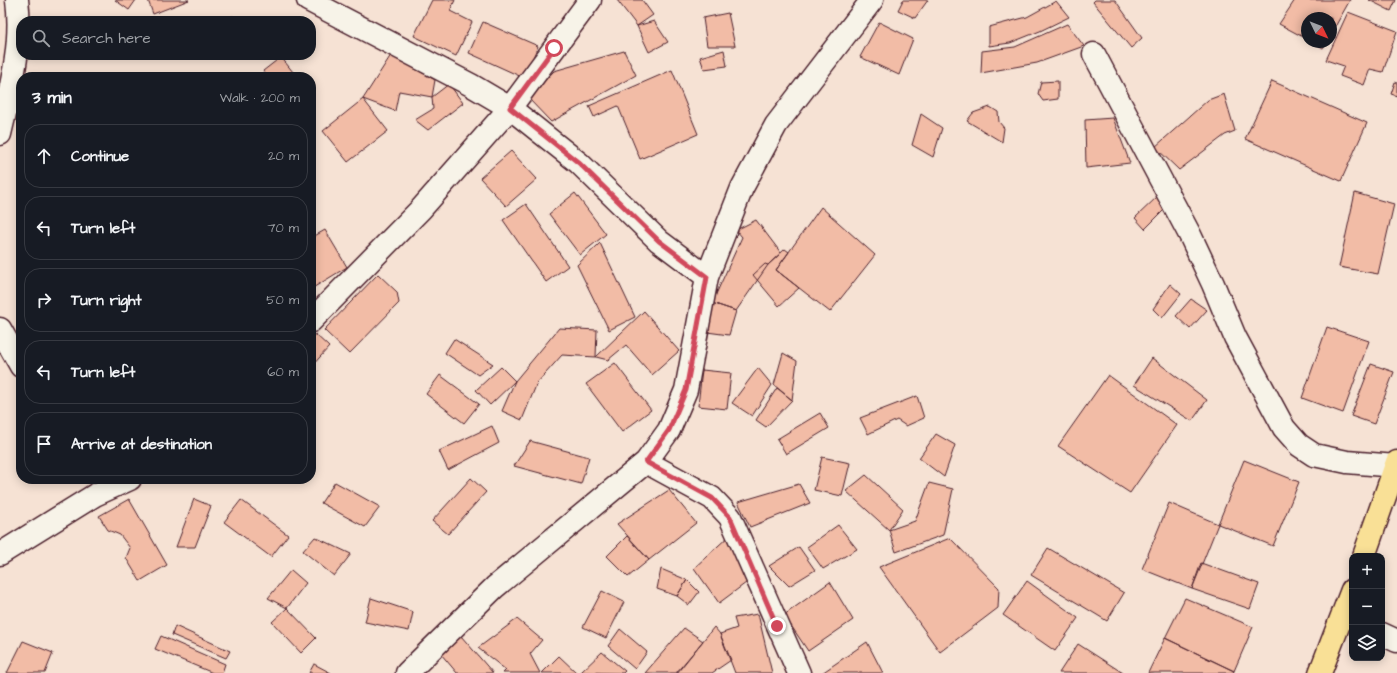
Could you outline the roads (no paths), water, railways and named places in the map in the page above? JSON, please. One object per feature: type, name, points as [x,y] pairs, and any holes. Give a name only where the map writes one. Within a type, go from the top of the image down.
[{"type":"highway","points":[[1365,553],[1396,464]]},
{"type":"highway","points":[[1320,673],[1347,619],[1349,607]]},
{"type":"street","points":[[17,0],[18,16]]},
{"type":"street","points":[[308,0],[471,85],[510,108],[579,163],[659,241],[707,277]]},
{"type":"street","points":[[316,316],[420,210],[510,108],[590,0]]},
{"type":"street","points":[[407,673],[495,587],[646,462],[669,430],[686,390],[707,277],[742,188],[776,125],[872,0]]},
{"type":"street","points":[[0,134],[15,67],[16,48]]},
{"type":"street","points":[[1094,54],[1190,235],[1236,337],[1284,428],[1299,445],[1314,455],[1347,462],[1396,464]]},
{"type":"street","points":[[0,329],[16,357]]},
{"type":"street","points":[[646,462],[712,498],[730,517],[794,671]]},
{"type":"street","points":[[0,554],[90,487],[105,484]]},
{"type":"street","points":[[1385,635],[1397,641]]}]
